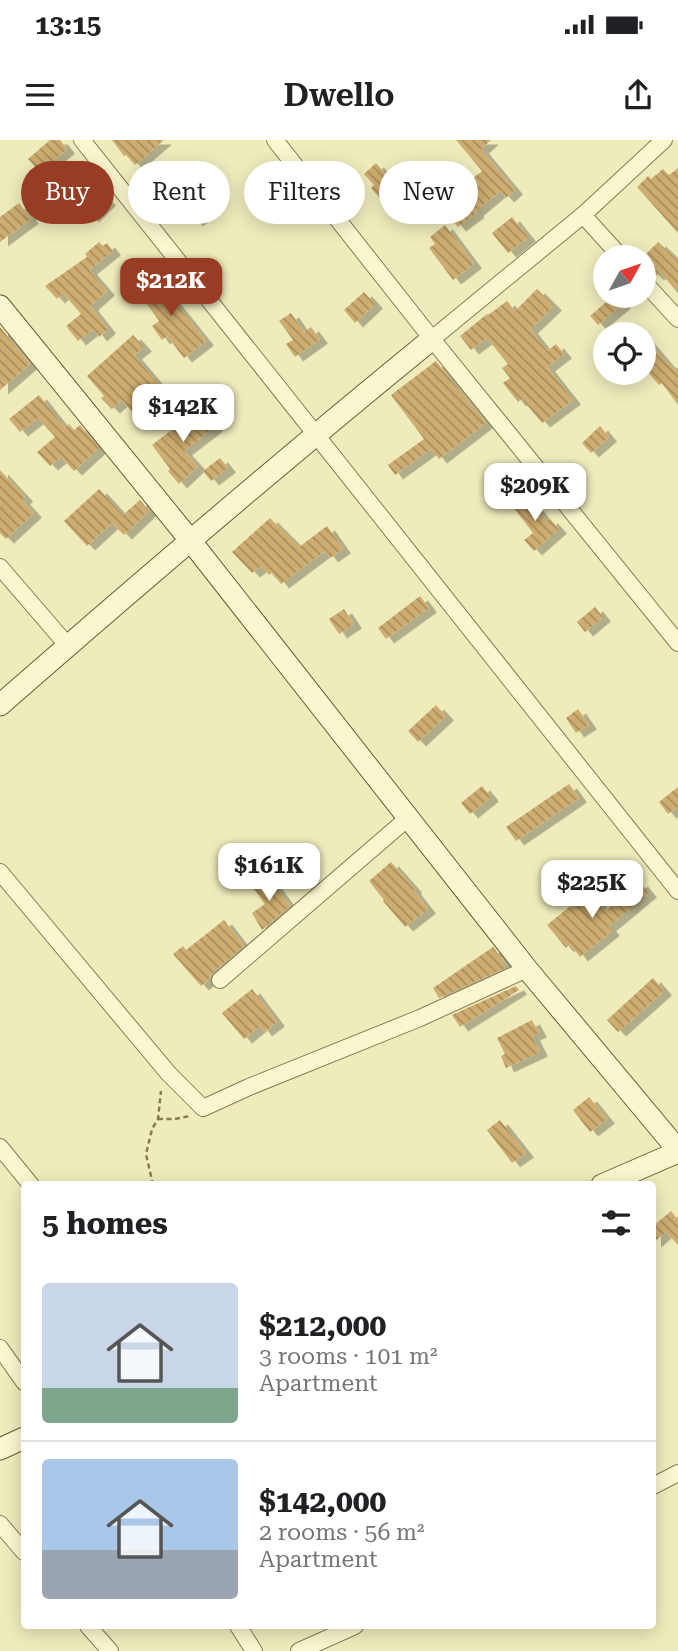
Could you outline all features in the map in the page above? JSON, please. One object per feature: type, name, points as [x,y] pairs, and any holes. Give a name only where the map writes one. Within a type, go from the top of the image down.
[{"type":"street","points":[[82,140],[678,891]]},
{"type":"street","points":[[275,140],[678,643]]},
{"type":"street","points":[[0,705],[190,540],[583,215],[664,140]]},
{"type":"street","points":[[583,215],[610,245]]},
{"type":"street","points":[[656,295],[678,319]]},
{"type":"street","points":[[0,306],[190,540],[527,969],[678,1151],[612,1181]]},
{"type":"street","points":[[0,567],[68,646]]},
{"type":"street","points":[[220,980],[408,818]]},
{"type":"street","points":[[0,872],[169,1074],[203,1108],[420,1018],[527,969]]},
{"type":"street","points":[[0,1147],[28,1181]]},
{"type":"street","points":[[0,1348],[21,1378]]},
{"type":"street","points":[[0,1449],[21,1439]]},
{"type":"street","points":[[656,1484],[678,1473]]},
{"type":"street","points":[[0,1524],[21,1548]]},
{"type":"street","points":[[91,1629],[110,1651]]},
{"type":"street","points":[[240,1629],[254,1651]]},
{"type":"street","points":[[299,1651],[348,1629]]},
{"type":"path","points":[[152,1181],[146,1154],[152,1129],[158,1119],[160,1094],[169,1074]]},
{"type":"path","points":[[158,1119],[188,1117],[203,1108]]},
{"type":"building","points":[[50,140],[60,140],[67,149],[53,161],[28,159]]},
{"type":"building","points":[[112,140],[164,140],[140,161],[131,161]]},
{"type":"building","points":[[456,140],[491,140],[481,149],[515,190],[506,198],[500,191],[478,209],[478,174],[482,171],[478,161],[474,161]]},
{"type":"building","points":[[376,163],[379,167],[379,197],[371,188],[374,185],[365,173]]},
{"type":"building","points":[[678,168],[678,233],[637,187],[648,176],[651,179],[663,169],[669,175]]},
{"type":"building","points":[[19,203],[21,224],[24,224],[0,242],[0,217]]},
{"type":"building","points":[[512,217],[528,237],[508,253],[492,233]]},
{"type":"building","points":[[445,225],[474,264],[453,280],[429,248],[435,244],[430,237]]},
{"type":"building","points":[[99,242],[103,246],[107,243],[113,251],[89,270],[107,291],[90,306],[108,329],[99,337],[93,329],[78,341],[66,326],[81,314],[63,293],[57,299],[45,286],[87,257],[85,254]]},
{"type":"building","points":[[658,242],[678,261],[678,293],[660,272],[656,276],[655,245]]},
{"type":"building","points":[[148,273],[206,341],[184,358],[167,336],[162,340],[152,326],[159,321],[147,304],[150,301],[136,284]]},
{"type":"building","points":[[537,289],[554,306],[530,329],[547,351],[556,344],[564,354],[547,367],[573,400],[542,423],[522,399],[518,402],[503,383],[510,378],[502,368],[508,364],[487,338],[471,350],[460,336],[507,301],[515,311]]},
{"type":"building","points":[[364,292],[375,304],[355,323],[344,310]]},
{"type":"building","points":[[599,308],[618,308],[602,322],[595,322],[590,316]]},
{"type":"building","points":[[291,313],[304,332],[311,327],[320,339],[295,357],[286,344],[293,340],[279,321]]},
{"type":"building","points":[[0,327],[30,364],[0,390]]},
{"type":"building","points":[[133,335],[144,347],[134,355],[167,394],[136,417],[122,400],[112,409],[101,398],[104,396],[87,376]]},
{"type":"building","points":[[656,350],[678,374],[678,405],[662,383],[659,385],[656,382]]},
{"type":"building","points":[[436,361],[486,423],[439,459],[431,449],[395,475],[388,465],[424,439],[391,395]]},
{"type":"building","points":[[39,395],[65,428],[69,424],[74,430],[80,425],[99,448],[74,471],[61,457],[50,466],[37,452],[55,437],[38,418],[20,432],[9,419]]},
{"type":"building","points":[[200,408],[215,427],[184,451],[198,466],[179,484],[152,445]]},
{"type":"building","points":[[600,426],[609,437],[591,453],[582,443]]},
{"type":"building","points":[[220,458],[228,468],[211,481],[203,471]]},
{"type":"building","points":[[0,470],[25,497],[22,500],[34,513],[6,539],[0,533]]},
{"type":"building","points":[[99,489],[123,515],[140,500],[149,511],[124,535],[112,523],[87,546],[64,521]]},
{"type":"building","points":[[527,496],[547,521],[550,519],[559,529],[534,551],[524,540],[533,533],[513,507]]},
{"type":"building","points":[[270,518],[299,547],[327,526],[343,549],[330,558],[325,551],[281,584],[272,572],[269,575],[261,566],[252,573],[232,552]]},
{"type":"building","points":[[420,596],[429,608],[386,639],[378,628]]},
{"type":"building","points":[[595,607],[603,617],[585,632],[577,622]]},
{"type":"building","points":[[344,609],[354,624],[339,634],[329,619]]},
{"type":"building","points":[[436,705],[446,716],[418,742],[408,731]]},
{"type":"building","points":[[578,709],[589,725],[576,733],[566,718]]},
{"type":"building","points":[[569,784],[579,798],[516,841],[506,827]]},
{"type":"building","points":[[482,786],[491,797],[470,814],[461,803]]},
{"type":"building","points":[[678,787],[678,807],[668,814],[659,802]]},
{"type":"building","points":[[391,862],[428,909],[405,927],[369,881]]},
{"type":"building","points":[[267,875],[290,906],[262,930],[252,913],[265,904],[252,887]]},
{"type":"building","points":[[640,882],[649,893],[608,927],[612,931],[580,957],[570,944],[566,948],[547,925],[589,891],[605,911]]},
{"type":"building","points":[[224,920],[244,946],[201,986],[173,954],[183,946],[186,950]]},
{"type":"building","points":[[493,947],[504,961],[501,963],[505,968],[439,998],[433,988]]},
{"type":"building","points":[[653,978],[664,991],[618,1032],[607,1020]]},
{"type":"building","points":[[516,986],[519,990],[460,1027],[452,1015]]},
{"type":"building","points":[[252,989],[277,1022],[264,1032],[260,1026],[244,1039],[222,1013]]},
{"type":"building","points":[[532,1020],[539,1033],[532,1036],[540,1052],[506,1068],[501,1056],[505,1054],[497,1038]]},
{"type":"building","points":[[589,1097],[607,1119],[590,1132],[573,1110]]},
{"type":"building","points":[[500,1120],[526,1153],[512,1163],[487,1130]]},
{"type":"building","points":[[671,1211],[678,1220],[678,1245],[666,1232],[656,1240],[656,1224]]}]
